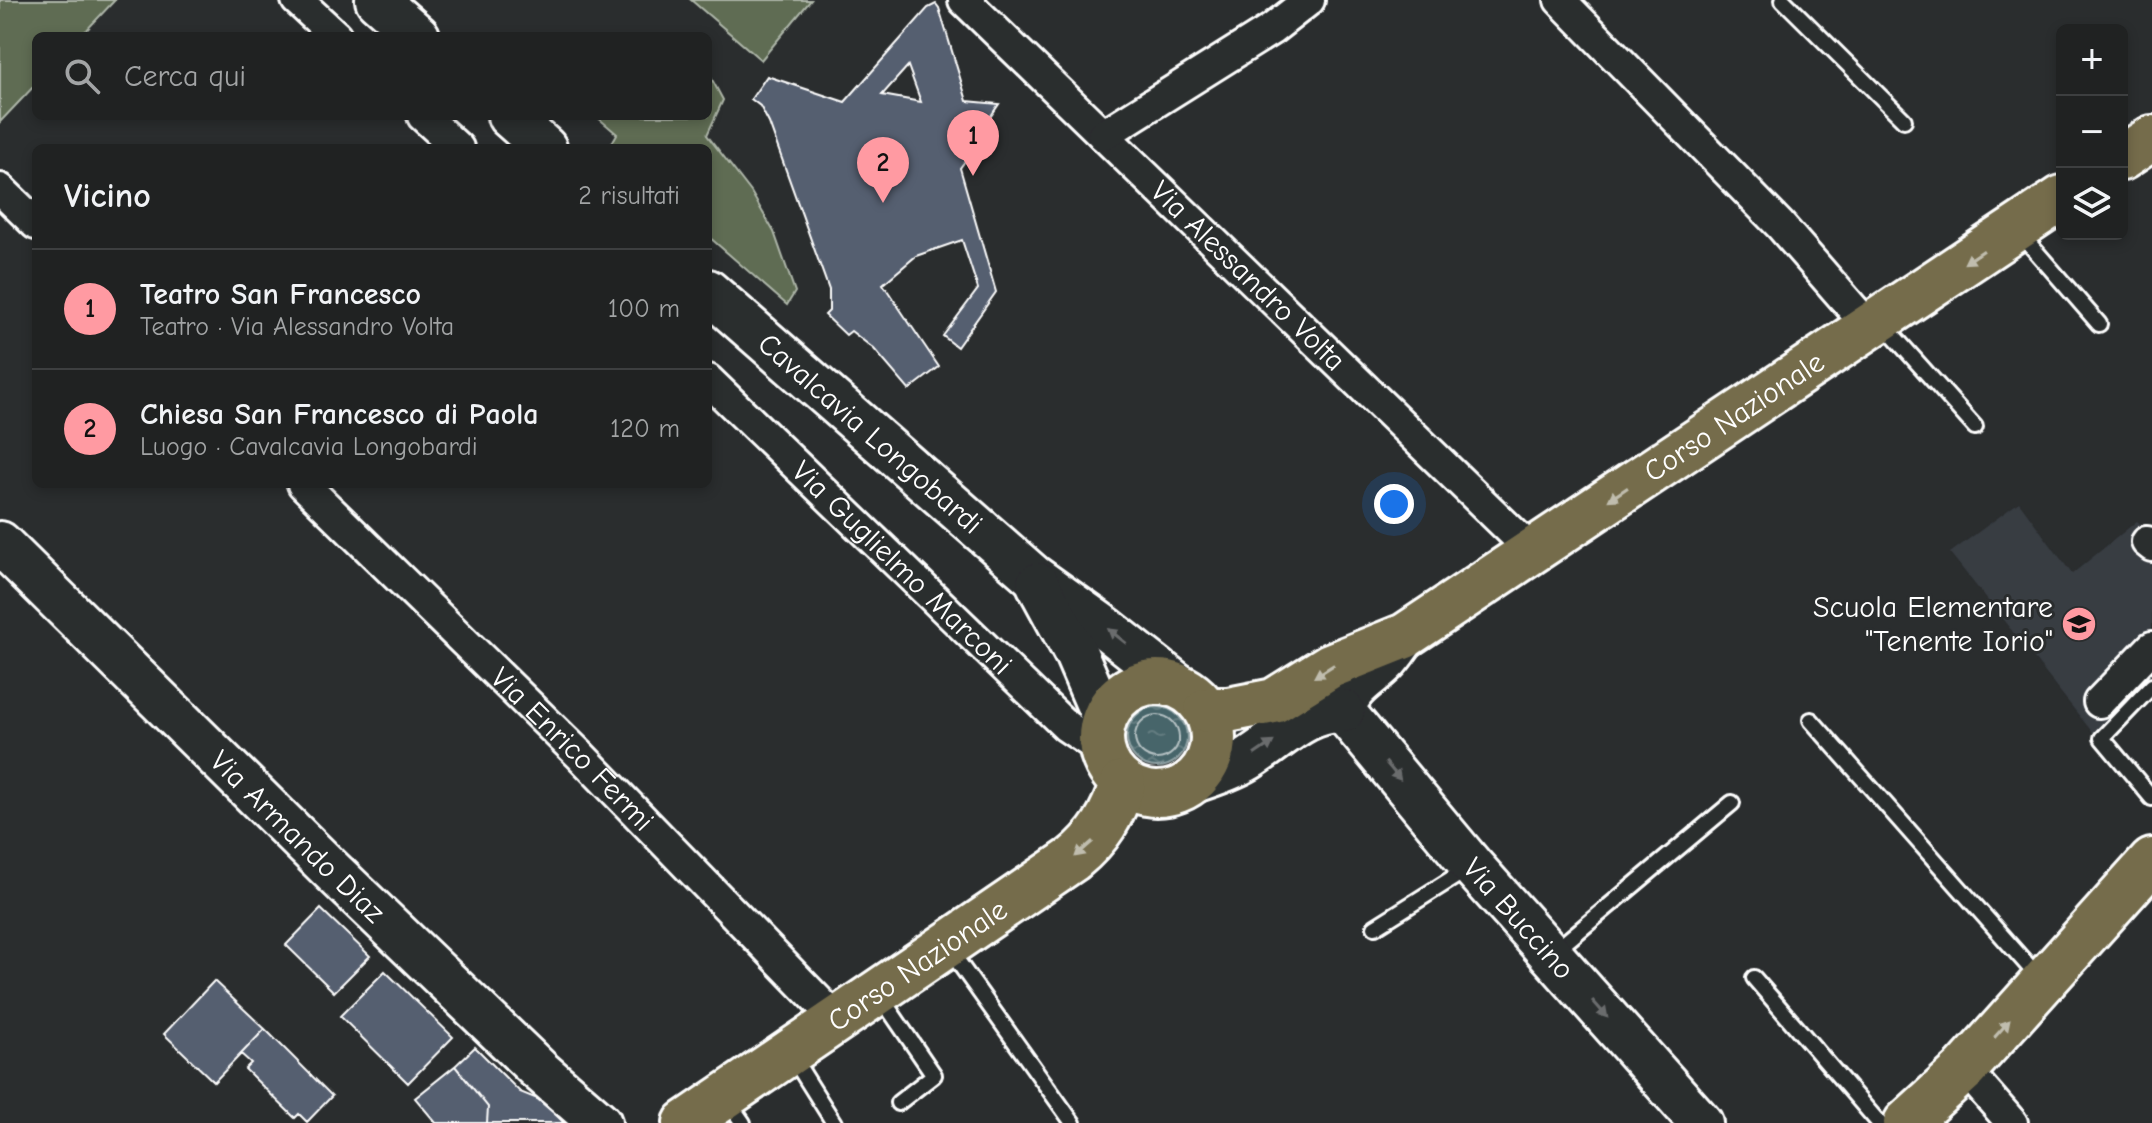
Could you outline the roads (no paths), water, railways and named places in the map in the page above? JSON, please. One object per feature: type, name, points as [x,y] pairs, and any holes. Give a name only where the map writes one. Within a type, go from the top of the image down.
[{"type":"main road","points":[[2128,154],[2152,138]]},
{"type":"main road","name":"Corso Nazionale","points":[[686,1123],[734,1110],[789,1052],[1090,845],[1105,827],[1113,703],[1126,691],[1143,683],[1161,681],[1193,698],[1239,708],[1274,701],[1330,666],[1405,636],[2056,202]]},
{"type":"main road","points":[[1110,751],[1140,792],[1159,795],[1178,791],[1194,781],[1207,766],[1213,748],[1214,728],[1193,698]]},
{"type":"main road","points":[[1906,1123],[1965,1069],[2152,861]]},
{"type":"street","points":[[297,0],[332,32]]},
{"type":"street","points":[[377,0],[413,32]]},
{"type":"street","name":"Via Alessandro Volta","points":[[964,0],[1532,551]]},
{"type":"street","points":[[1103,135],[1272,29],[1309,0]]},
{"type":"street","points":[[1560,0],[1874,323]]},
{"type":"street","points":[[427,120],[454,144]]},
{"type":"street","points":[[514,120],[540,144]]},
{"type":"street","points":[[0,189],[32,220]]},
{"type":"street","name":"Cavalcavia Longobardi","points":[[712,295],[1033,576],[1107,629],[1193,698]]},
{"type":"street","name":"Via Guglielmo Marconi","points":[[712,384],[1066,726],[1110,751]]},
{"type":"street","name":"Via Enrico Fermi","points":[[307,488],[581,756],[837,1020]]},
{"type":"street","name":"Via Armando Diaz","points":[[0,543],[414,950],[538,1069],[600,1123]]},
{"type":"street","name":"Cavalcavia Longobardi","points":[[1033,576],[1076,654],[1110,751]]},
{"type":"street","name":"Corso Nazionale","points":[[1343,711],[1346,699],[1354,688],[1384,663],[1405,636]]},
{"type":"street","points":[[2099,702],[2152,647]]},
{"type":"street","points":[[1194,781],[1223,772],[1248,759],[1308,718],[1323,711],[1343,711]]},
{"type":"street","name":"Via Buccino","points":[[1343,711],[1472,866],[1701,1123]]},
{"type":"street","points":[[1965,1069],[2012,1123]]},
{"type":"lane","points":[[1783,0],[1904,120]]},
{"type":"lane","points":[[2016,229],[2099,324]]},
{"type":"lane","points":[[1874,323],[1975,427]]},
{"type":"lane","points":[[2152,686],[2102,738],[2152,798]]},
{"type":"lane","points":[[1811,720],[2044,983]]},
{"type":"lane","points":[[1552,954],[1732,803]]},
{"type":"lane","points":[[1375,927],[1472,866]]},
{"type":"lane","points":[[946,946],[1068,1117],[1083,1123]]},
{"type":"lane","points":[[1754,978],[1879,1123]]},
{"type":"lane","points":[[878,992],[934,1075],[898,1103]]},
{"type":"lane","points":[[789,1052],[834,1123]]},
{"type":"water","points":[[1157,707],[1168,709],[1178,716],[1185,726],[1185,748],[1178,758],[1168,765],[1157,767],[1146,765],[1136,758],[1129,748],[1127,737],[1129,726],[1136,716],[1146,709]]},
{"type":"place","name":"Teatro San Francesco","points":[[973,176]]},
{"type":"place","name":"Chiesa San Francesco di Paola","points":[[883,203]]},
{"type":"place","name":"Scuola Elementare \"Tenente Iorio\"","points":[[2079,624]]}]
